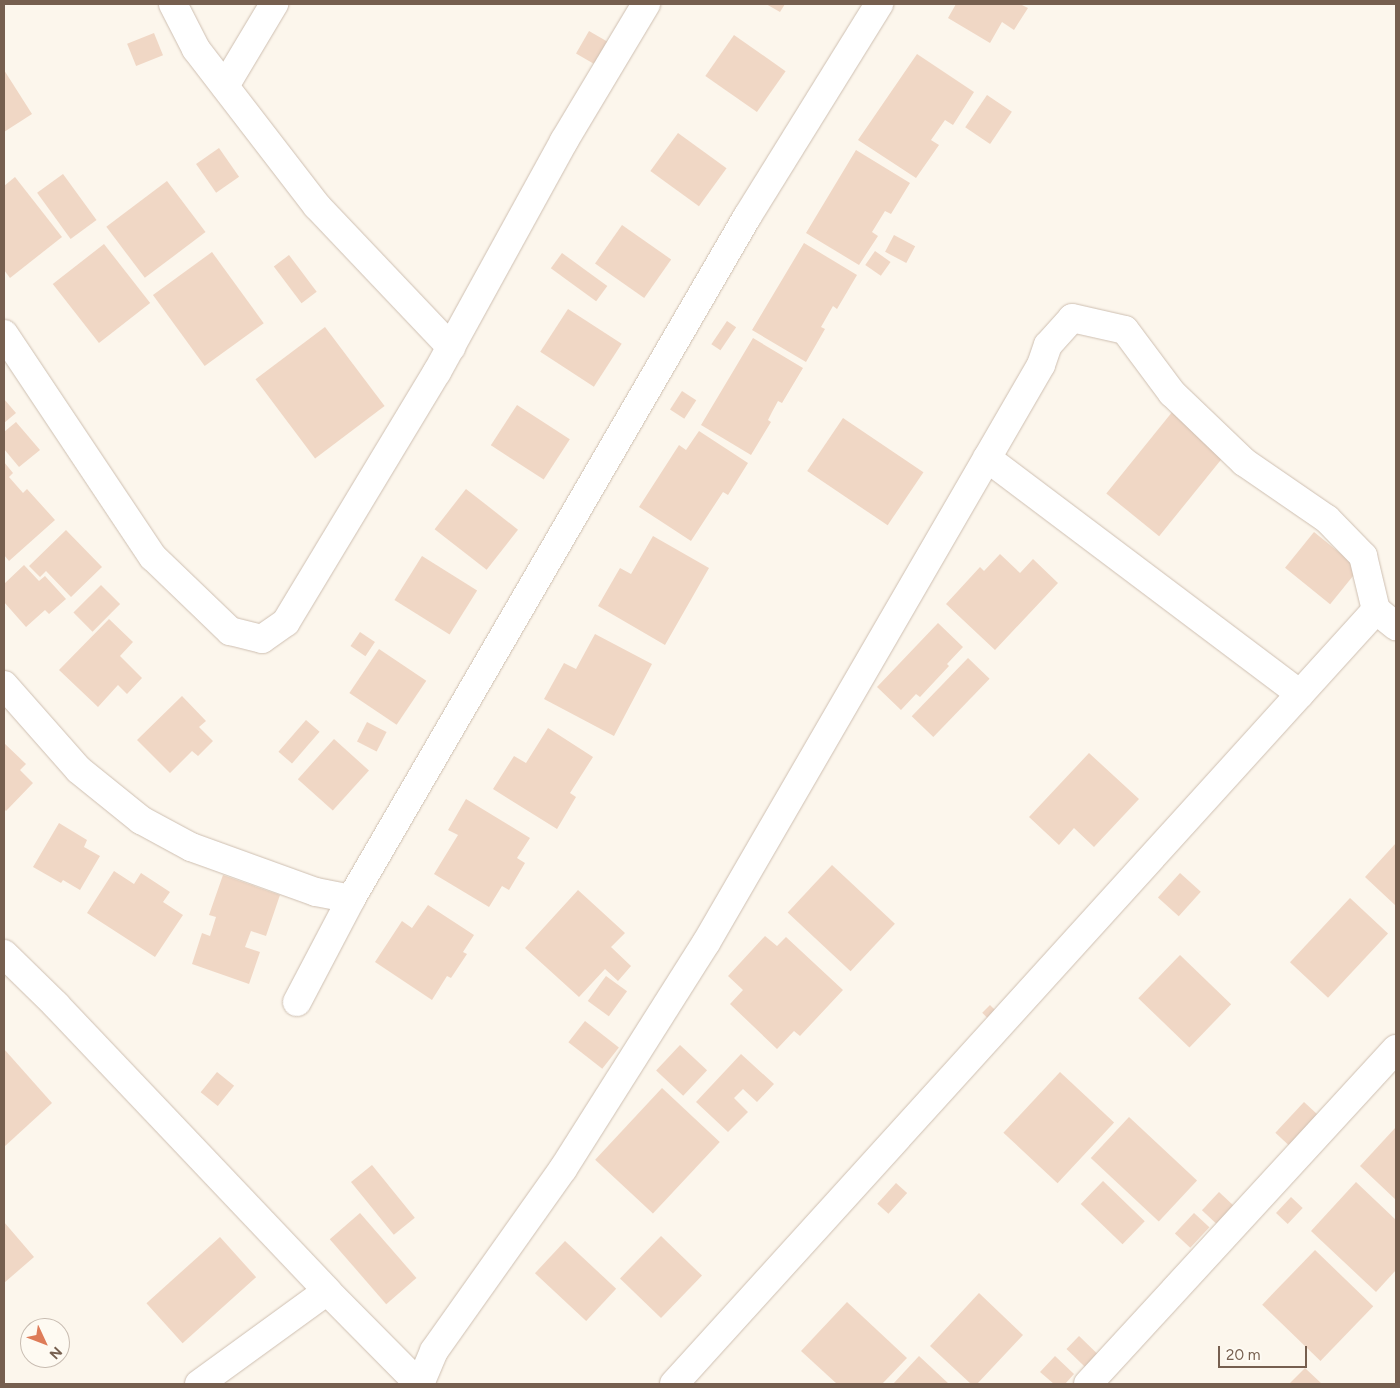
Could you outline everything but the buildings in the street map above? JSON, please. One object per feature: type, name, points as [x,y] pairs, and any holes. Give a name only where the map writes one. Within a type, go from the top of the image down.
[{"type":"street","points":[[174,4],[196,48],[317,206],[451,347]]},
{"type":"street","points":[[225,86],[274,4]]},
{"type":"street","points":[[4,334],[154,557],[230,631],[262,639],[286,622],[451,347],[564,142],[646,4]]},
{"type":"street","points":[[297,1002],[351,899],[747,217],[879,4]]},
{"type":"street","points":[[4,954],[56,1005],[327,1291],[420,1384],[434,1351],[563,1168],[706,943],[1041,365],[1048,345],[1072,318],[1125,330],[1172,393],[1238,456],[1327,519],[1363,556],[1386,618],[1300,694],[674,1384]]},
{"type":"street","points":[[987,458],[1300,694]]},
{"type":"street","points":[[4,685],[79,770],[141,820],[191,847],[316,892],[351,899]]},
{"type":"street","points":[[1088,1384],[1396,1049]]},
{"type":"street","points":[[199,1384],[327,1291]]}]
